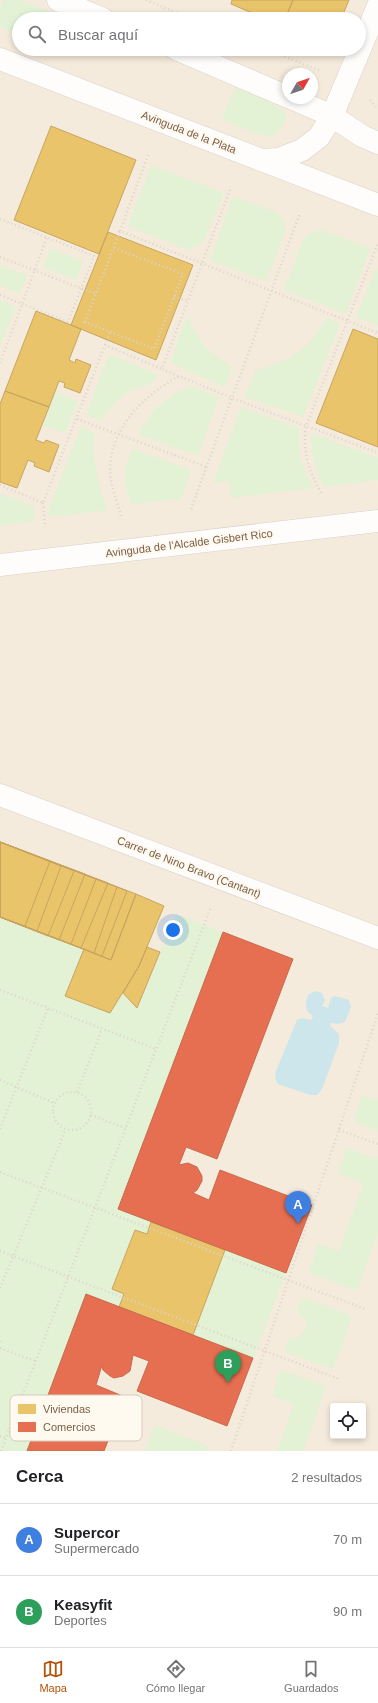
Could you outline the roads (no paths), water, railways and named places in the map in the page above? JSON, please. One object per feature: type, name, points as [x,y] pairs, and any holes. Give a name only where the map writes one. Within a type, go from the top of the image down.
[{"type":"street","points":[[58,0],[87,12]]},
{"type":"street","points":[[366,35],[378,6]]},
{"type":"street","points":[[192,56],[282,94]]},
{"type":"street","points":[[261,160],[279,159],[302,150],[319,137],[332,116],[357,56]]},
{"type":"street","name":"Avinguda de la Plata","points":[[0,59],[378,205]]},
{"type":"street","points":[[305,104],[332,116],[362,136],[378,143]]},
{"type":"street","name":"Avinguda de l'Alcalde Gisbert Rico","points":[[0,565],[378,521]]},
{"type":"street","name":"Carrer de Nino Bravo (Cantant)","points":[[0,795],[378,938]]},
{"type":"water","points":[[315,991],[322,993],[325,1000],[322,1006],[328,1008],[331,998],[335,996],[349,1000],[351,1007],[345,1022],[338,1024],[331,1023],[330,1026],[339,1034],[339,1043],[322,1089],[317,1095],[310,1095],[278,1084],[275,1078],[276,1071],[297,1020],[303,1018],[311,1020],[313,1016],[308,1012],[306,1004],[308,995]]},
{"type":"place","name":"Supercor","points":[[298,1224]]},
{"type":"place","name":"Keasyfit","points":[[228,1383]]}]
